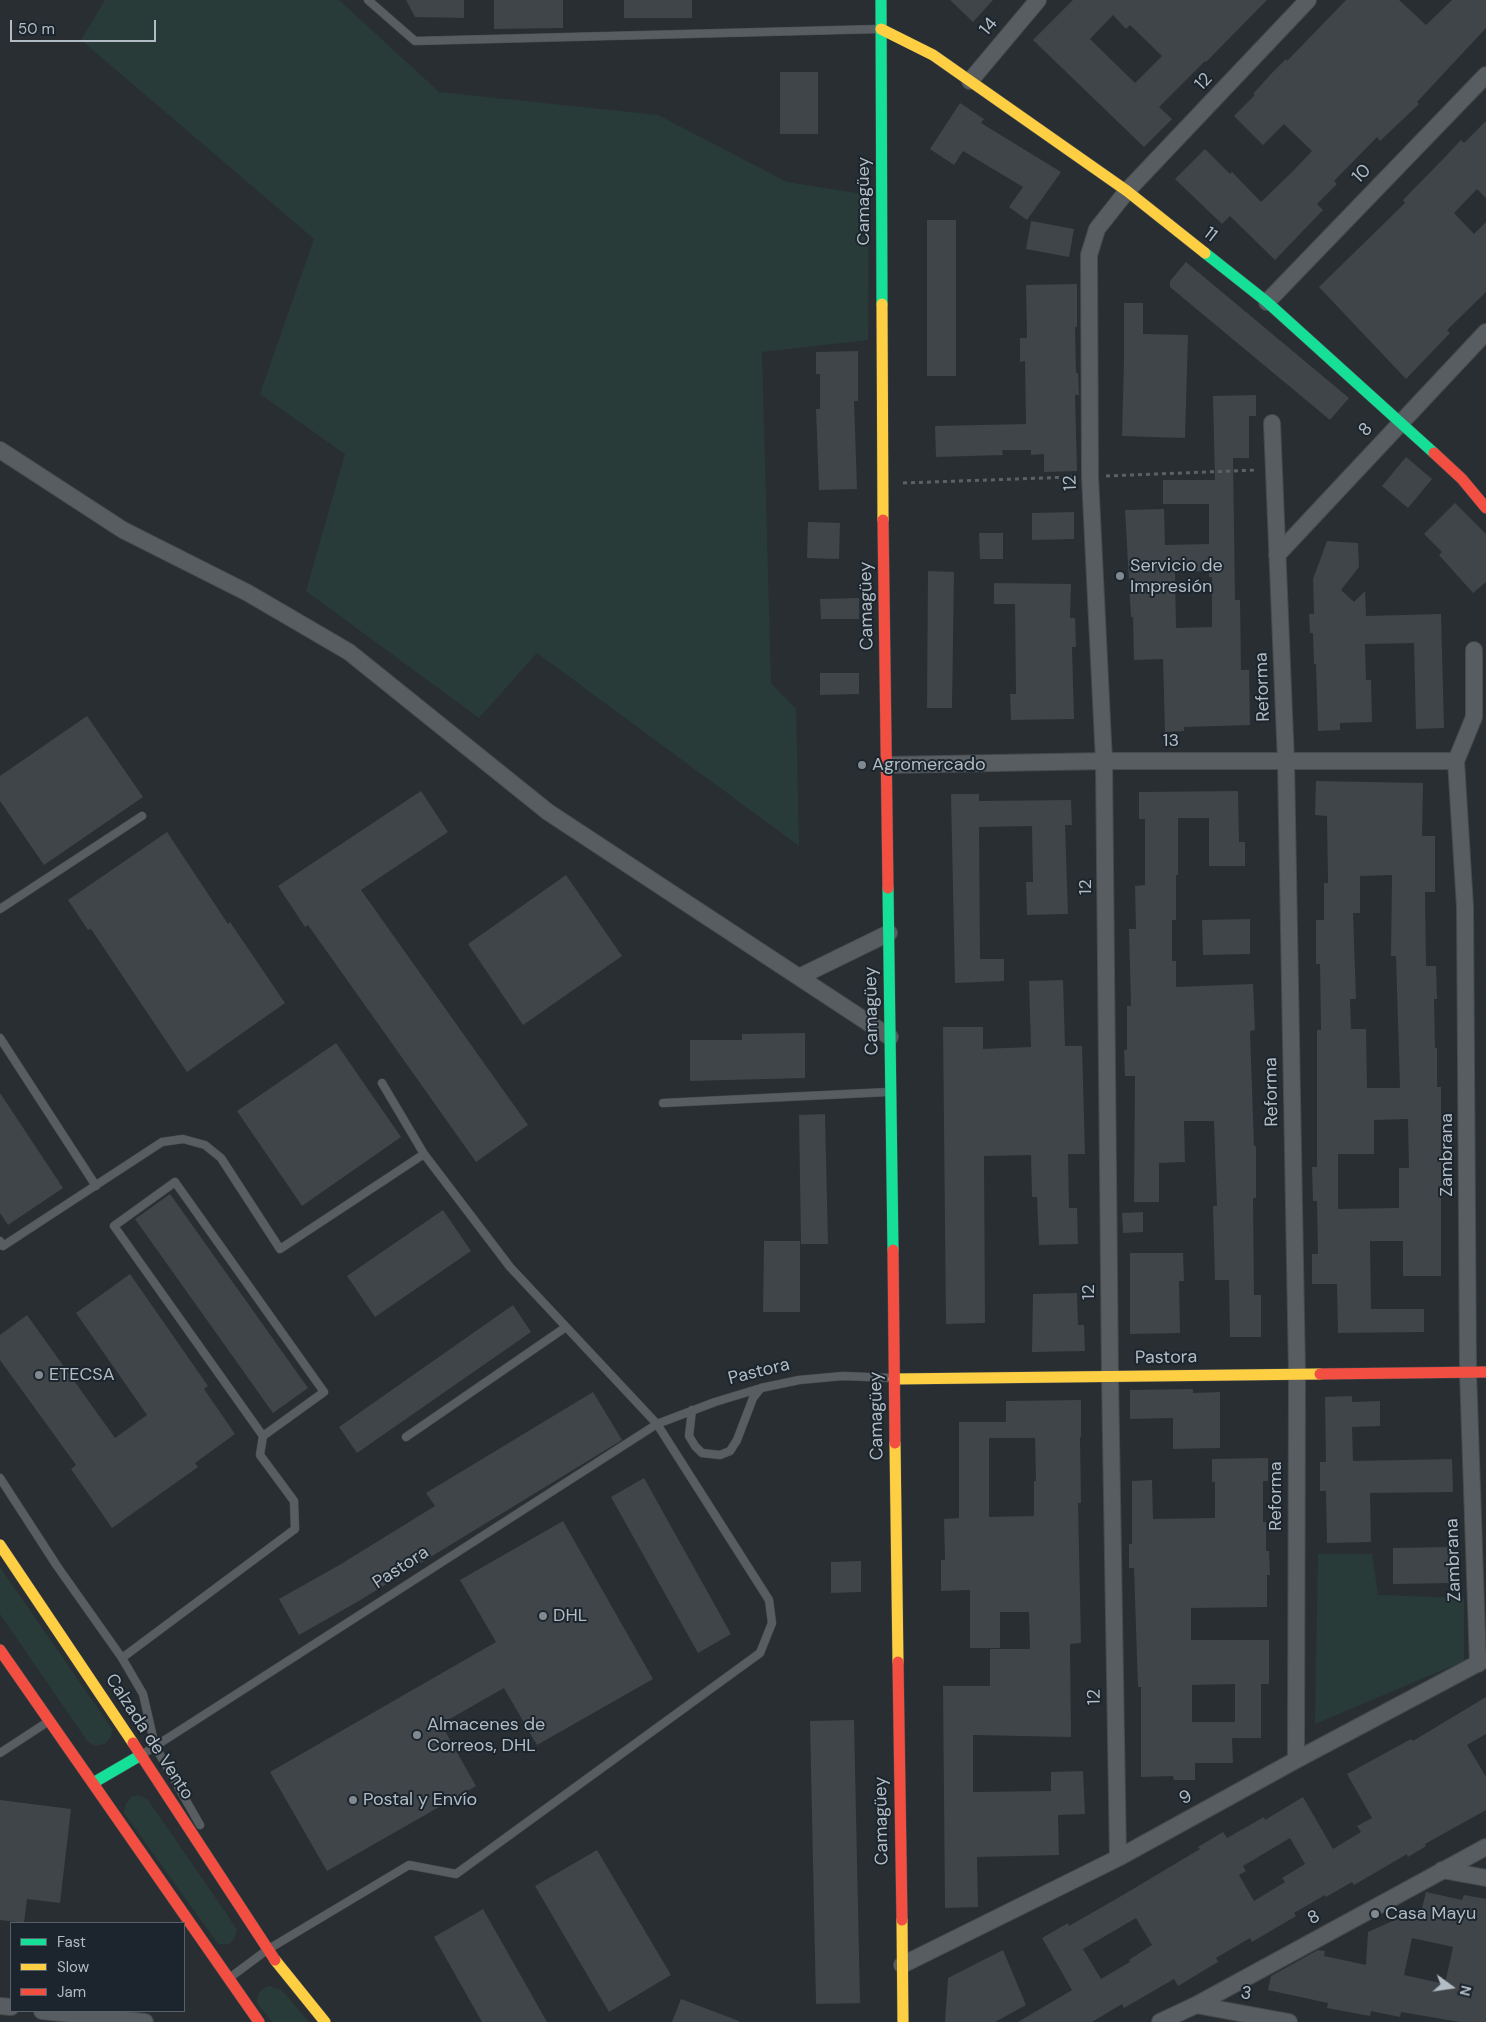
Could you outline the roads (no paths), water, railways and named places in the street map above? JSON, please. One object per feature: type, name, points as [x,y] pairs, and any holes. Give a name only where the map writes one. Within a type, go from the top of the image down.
[{"type":"main road","name":"Camagüey","points":[[880,0],[888,933],[903,2022]]},
{"type":"main road","name":"11","points":[[881,29],[933,55],[970,80],[1127,192],[1267,302],[1401,421],[1462,479],[1486,508]]},
{"type":"main road","name":"Pastora","points":[[894,1379],[1486,1372]]},
{"type":"main road","name":"Calzada de Vento","points":[[0,1545],[141,1755],[267,1950],[325,2022]]},
{"type":"main road","points":[[0,1650],[259,2022]]},
{"type":"main road","points":[[93,1783],[141,1755]]},
{"type":"street","name":"14","points":[[970,80],[1038,0]]},
{"type":"street","name":"12","points":[[1118,1858],[1110,1376],[1104,761],[1090,477],[1089,255],[1097,229],[1127,192],[1308,0]]},
{"type":"street","name":"10","points":[[1267,302],[1486,75]]},
{"type":"street","name":"8","points":[[1277,555],[1486,332]]},
{"type":"street","name":"Reforma","points":[[1272,423],[1286,762],[1297,1373],[1296,1760]]},
{"type":"street","points":[[0,450],[123,530],[248,594],[349,652],[548,812],[890,1036]]},
{"type":"street","name":"Zambrana","points":[[1474,650],[1474,717],[1456,761],[1465,907],[1468,1372],[1482,1661]]},
{"type":"street","name":"13","points":[[887,765],[1104,761],[1456,761]]},
{"type":"street","points":[[799,977],[888,933]]},
{"type":"street","name":"9","points":[[902,1966],[1118,1858],[1482,1661]]},
{"type":"street","name":"8","points":[[1160,2022],[1196,2005],[1486,1847]]},
{"type":"street","points":[[1442,1870],[1486,1878]]},
{"type":"street","name":"3","points":[[1196,2005],[1289,2022]]},
{"type":"street","points":[[51,2012],[145,2022]]},
{"type":"lane","points":[[368,0],[415,41],[881,29]]},
{"type":"lane","points":[[0,909],[142,816]]},
{"type":"lane","points":[[0,1038],[96,1186]]},
{"type":"lane","points":[[228,1978],[267,1950],[409,1865],[456,1874],[760,1653],[772,1623],[769,1600],[657,1424],[510,1267],[424,1154],[382,1083]]},
{"type":"lane","points":[[662,1103],[891,1092]]},
{"type":"lane","points":[[0,1241],[3,1246],[162,1142],[183,1140],[205,1145],[221,1158],[280,1248],[424,1154]]},
{"type":"lane","points":[[122,1658],[295,1529],[294,1501],[260,1455],[263,1436],[114,1226],[175,1182],[324,1392],[263,1436]]},
{"type":"lane","points":[[406,1436],[566,1327]]},
{"type":"lane","name":"Pastora","points":[[141,1755],[657,1424],[692,1410],[761,1388],[798,1380],[842,1376],[894,1379]]},
{"type":"lane","points":[[692,1410],[689,1436],[695,1446],[702,1453],[720,1455],[730,1451],[737,1440],[753,1398],[761,1388]]},
{"type":"lane","points":[[0,1478],[74,1590],[122,1658],[143,1694],[155,1746],[204,1832]]},
{"type":"lane","points":[[0,1753],[50,1720]]},
{"type":"lane","points":[[219,1858],[224,1884]]},
{"type":"place","name":"Servicio de Impresión","points":[[1120,576]]},
{"type":"place","name":"Agromercado","points":[[862,765]]},
{"type":"place","name":"ETECSA","points":[[39,1375]]},
{"type":"place","name":"DHL","points":[[543,1616]]},
{"type":"place","name":"Almacenes de Correos, DHL","points":[[417,1735]]},
{"type":"place","name":"Postal y Envío","points":[[353,1800]]},
{"type":"place","name":"Casa Mayu","points":[[1375,1914]]}]
